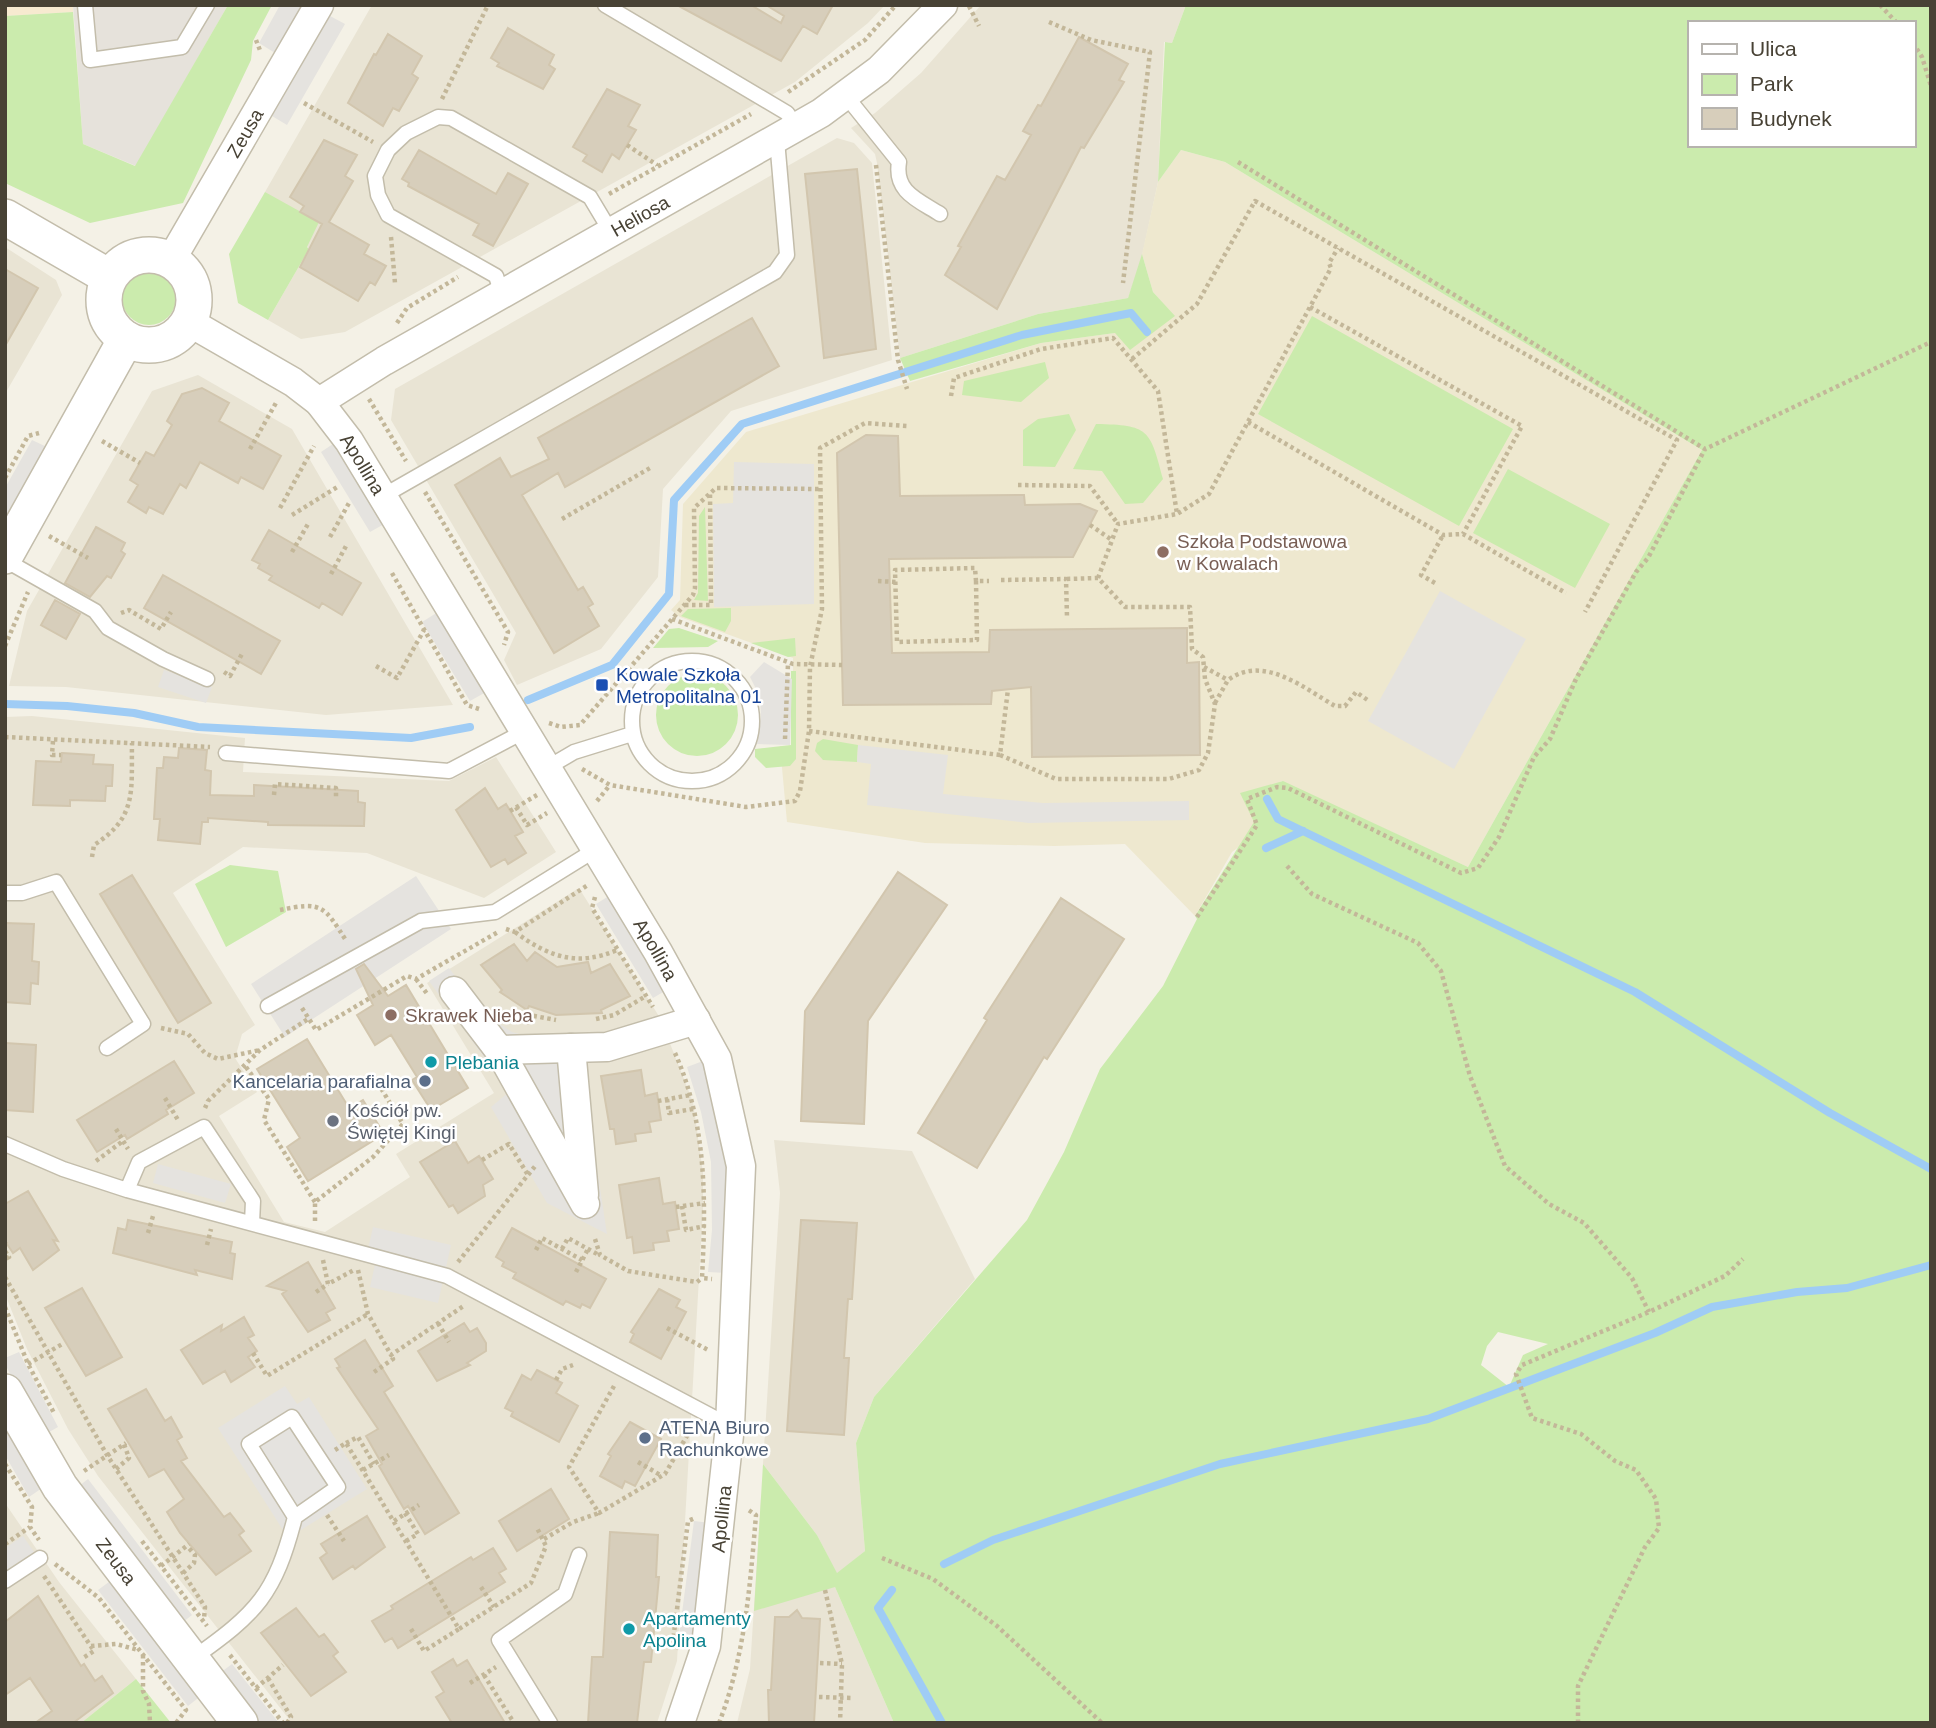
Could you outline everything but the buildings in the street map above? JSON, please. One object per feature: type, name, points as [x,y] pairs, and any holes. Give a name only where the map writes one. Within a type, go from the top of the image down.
[{"type":"street","name":"Zeusa","points":[[172,260],[318,5]]},
{"type":"street","name":"Heliosa","points":[[319,402],[365,372],[787,134],[846,96],[887,62],[943,5]]},
{"type":"street","points":[[5,217],[109,278]]},
{"type":"street","points":[[155,254],[172,260],[185,271],[193,287],[195,305],[189,322],[177,336],[161,344],[143,345],[126,339],[113,327],[105,312],[104,294],[109,278],[121,264],[137,256],[155,254]]},
{"type":"street","name":"Apollina","points":[[189,322],[293,382],[319,402],[349,441],[525,731],[544,781],[696,1020],[717,1059],[741,1166],[730,1426],[706,1646],[680,1723]]},
{"type":"street","points":[[5,558],[126,339]]},
{"type":"street","points":[[454,991],[499,1050],[584,1203],[572,1048]]},
{"type":"street","points":[[499,1050],[607,1047],[696,1020]]},
{"type":"street","name":"Zeusa","points":[[5,1392],[60,1487],[205,1650],[240,1723]]},
{"type":"lane","points":[[85,5],[90,61],[181,47],[207,5]]},
{"type":"lane","points":[[383,496],[775,272],[787,255],[788,113],[605,5]]},
{"type":"lane","points":[[846,96],[899,162],[897,176],[905,192],[940,214]]},
{"type":"lane","points":[[502,294],[496,276],[388,215],[378,195],[375,176],[387,150],[406,134],[438,117],[451,118],[590,197],[611,232]]},
{"type":"lane","points":[[5,558],[95,611],[108,628],[207,679]]},
{"type":"lane","points":[[687,660],[721,667],[743,686],[753,714],[750,743],[733,767],[705,781],[673,780],[647,762],[632,734],[634,702],[654,673],[687,660]]},
{"type":"lane","points":[[226,753],[449,771],[525,731]]},
{"type":"lane","points":[[544,781],[573,752],[632,734]]},
{"type":"lane","points":[[268,1006],[421,921],[495,912],[589,854]]},
{"type":"lane","points":[[5,893],[22,893],[56,882],[143,1024],[107,1048]]},
{"type":"lane","points":[[127,1190],[139,1163],[204,1127],[253,1201],[252,1223]]},
{"type":"lane","points":[[5,1144],[86,1177],[127,1190],[447,1276],[730,1426]]},
{"type":"lane","points":[[205,1650],[251,1615],[274,1581],[295,1517],[338,1487],[292,1417],[249,1444],[295,1517]]},
{"type":"lane","points":[[5,1581],[44,1553]]},
{"type":"lane","points":[[550,1723],[508,1659],[499,1640],[565,1594],[579,1555]]},
{"type":"path","points":[[438,117],[443,99],[488,5]]},
{"type":"path","points":[[594,203],[770,103],[865,40],[897,5]]},
{"type":"path","points":[[969,5],[979,26]]},
{"type":"path","points":[[1881,5],[1894,21]]},
{"type":"path","points":[[1049,22],[1091,40],[1150,52],[1123,283]]},
{"type":"path","points":[[1915,48],[1931,86]]},
{"type":"path","points":[[304,103],[387,150]]},
{"type":"path","points":[[627,145],[657,165]]},
{"type":"path","points":[[875,161],[898,359],[906,386]]},
{"type":"path","points":[[1238,162],[1339,221],[1438,287],[1599,382],[1705,449]]},
{"type":"path","points":[[1132,359],[1197,304],[1255,201],[1677,440],[1585,612]]},
{"type":"path","points":[[388,215],[395,283]]},
{"type":"path","points":[[1118,524],[1177,514],[1209,494],[1310,307],[1338,248]]},
{"type":"path","points":[[1310,307],[1522,426],[1463,534]]},
{"type":"path","points":[[951,396],[954,378],[1041,349],[1113,338],[1158,391],[1177,514]]},
{"type":"path","points":[[1197,917],[1257,825],[1247,799],[1250,795],[1277,787],[1288,788],[1461,873],[1478,868],[1499,837],[1534,757],[1550,739],[1576,679],[1636,572],[1648,558],[1705,449],[1931,342]]},
{"type":"path","points":[[250,449],[279,397]]},
{"type":"path","points":[[370,401],[508,632],[502,652]]},
{"type":"path","points":[[1248,422],[1443,535],[1463,534],[1566,593]]},
{"type":"path","points":[[561,727],[582,769],[610,785],[746,807],[795,801],[800,791],[809,731],[810,667],[822,609],[820,448],[865,423],[908,426]]},
{"type":"path","points":[[96,437],[140,463]]},
{"type":"path","points":[[281,508],[314,446]]},
{"type":"path","points":[[562,519],[650,468]]},
{"type":"path","points":[[1018,485],[1090,486],[1118,524]]},
{"type":"path","points":[[292,514],[339,486]]},
{"type":"path","points":[[392,573],[467,705],[495,714],[525,731],[580,725],[685,605],[695,588],[694,508],[716,488],[821,489]]},
{"type":"path","points":[[685,605],[711,605],[710,494]]},
{"type":"path","points":[[330,537],[349,503]]},
{"type":"path","points":[[292,552],[308,524]]},
{"type":"path","points":[[1098,578],[1118,524]]},
{"type":"path","points":[[1090,525],[1112,540]]},
{"type":"path","points":[[39,530],[88,558]]},
{"type":"path","points":[[1435,583],[1421,575],[1443,535]]},
{"type":"path","points":[[331,574],[346,546]]},
{"type":"path","points":[[975,568],[976,581],[977,640],[897,642],[895,570],[975,568]]},
{"type":"path","points":[[1001,580],[1098,578],[1125,607],[1190,607],[1192,649],[1203,657],[1205,679],[1215,704]]},
{"type":"path","points":[[1066,579],[1067,617]]},
{"type":"path","points":[[878,581],[896,582]]},
{"type":"path","points":[[976,581],[989,581]]},
{"type":"path","points":[[5,646],[31,585]]},
{"type":"path","points":[[672,619],[788,663],[810,667],[842,665]]},
{"type":"path","points":[[376,666],[397,678],[424,630]]},
{"type":"path","points":[[207,679],[214,667],[230,676],[243,652]]},
{"type":"path","points":[[785,739],[788,663]]},
{"type":"path","points":[[1203,666],[1228,680]]},
{"type":"path","points":[[809,731],[1000,755],[1056,779],[1169,779],[1199,770],[1208,753],[1215,704],[1228,680],[1251,670],[1271,670],[1335,706],[1345,706],[1356,692],[1369,701]]},
{"type":"path","points":[[1000,755],[1008,689]]},
{"type":"path","points":[[5,737],[209,746],[226,753]]},
{"type":"path","points":[[53,741],[52,755],[61,755]]},
{"type":"path","points":[[92,857],[94,845],[113,833],[130,805],[132,743]]},
{"type":"path","points":[[510,811],[544,781]]},
{"type":"path","points":[[274,795],[275,784],[336,788],[336,799]]},
{"type":"path","points":[[516,807],[527,825],[553,809]]},
{"type":"path","points":[[589,854],[596,880],[592,908],[666,1029],[688,1080],[704,1166],[702,1278]]},
{"type":"path","points":[[1287,866],[1312,894],[1418,943],[1441,971],[1470,1076],[1505,1166],[1549,1204],[1584,1223],[1632,1278],[1650,1312]]},
{"type":"path","points":[[515,932],[596,880]]},
{"type":"path","points":[[280,910],[318,905],[327,911],[356,957]]},
{"type":"path","points":[[292,992],[316,1030],[407,976],[416,979],[505,928],[556,957],[592,959],[617,950]]},
{"type":"path","points":[[587,1021],[614,1015],[646,996]]},
{"type":"path","points":[[528,1020],[530,1015],[562,1020]]},
{"type":"path","points":[[204,1127],[208,1101],[246,1067],[260,1050],[308,1018]]},
{"type":"path","points":[[143,1024],[188,1034],[205,1053],[218,1059],[260,1050]]},
{"type":"path","points":[[246,1067],[269,1099],[264,1120],[315,1202],[314,1239]]},
{"type":"path","points":[[315,1202],[373,1157],[403,1124],[374,1077]]},
{"type":"path","points":[[658,1101],[690,1095]]},
{"type":"path","points":[[667,1099],[669,1113],[693,1109]]},
{"type":"path","points":[[86,1177],[99,1157],[123,1141]]},
{"type":"path","points":[[482,1160],[509,1144],[528,1175]]},
{"type":"path","points":[[447,1276],[552,1146]]},
{"type":"path","points":[[127,1190],[123,1199],[154,1208],[148,1233]]},
{"type":"path","points":[[676,1207],[705,1203]]},
{"type":"path","points":[[682,1206],[686,1230],[705,1226]]},
{"type":"path","points":[[203,1222],[212,1224]]},
{"type":"path","points":[[536,1250],[542,1238],[582,1260]]},
{"type":"path","points":[[562,1249],[568,1238],[628,1271],[697,1282],[702,1278],[723,1279]]},
{"type":"path","points":[[595,1239],[600,1255]]},
{"type":"path","points":[[576,1272],[588,1249]]},
{"type":"path","points":[[5,1251],[9,1257],[5,1259]]},
{"type":"path","points":[[328,1284],[322,1254],[333,1257]]},
{"type":"path","points":[[1578,1723],[1578,1686],[1645,1547],[1659,1528],[1656,1499],[1636,1470],[1615,1461],[1581,1434],[1532,1419],[1516,1374],[1522,1365],[1650,1312],[1725,1276],[1743,1259]]},
{"type":"path","points":[[316,1292],[357,1266],[368,1314],[393,1359],[374,1372]]},
{"type":"path","points":[[5,1277],[107,1455],[205,1607],[204,1621],[136,1534]]},
{"type":"path","points":[[391,1355],[471,1301],[475,1291]]},
{"type":"path","points":[[5,1307],[28,1364],[58,1420]]},
{"type":"path","points":[[253,1353],[267,1376],[368,1314]]},
{"type":"path","points":[[438,1323],[449,1342]]},
{"type":"path","points":[[667,1328],[718,1355]]},
{"type":"path","points":[[28,1364],[64,1343]]},
{"type":"path","points":[[599,1513],[569,1467],[623,1370]]},
{"type":"path","points":[[544,1539],[573,1522],[599,1513],[663,1476],[695,1422]]},
{"type":"path","points":[[320,1460],[358,1437],[374,1464]]},
{"type":"path","points":[[346,1443],[459,1629]]},
{"type":"path","points":[[91,1466],[125,1444],[129,1458],[116,1469]]},
{"type":"path","points":[[363,1470],[389,1455]]},
{"type":"path","points":[[81,1459],[95,1480]]},
{"type":"path","points":[[638,1462],[663,1476]]},
{"type":"path","points":[[5,1464],[32,1507],[30,1527],[44,1553],[99,1598],[186,1710],[176,1723]]},
{"type":"path","points":[[318,1500],[344,1541]]},
{"type":"path","points":[[719,1723],[737,1667],[753,1553],[756,1515],[738,1504]]},
{"type":"path","points":[[394,1521],[419,1505]]},
{"type":"path","points":[[405,1513],[418,1534],[406,1541]]},
{"type":"path","points":[[5,1544],[30,1527]]},
{"type":"path","points":[[411,1629],[424,1651],[531,1583],[546,1546],[537,1528]]},
{"type":"path","points":[[161,1566],[188,1545],[195,1555],[194,1563],[183,1573]]},
{"type":"path","points":[[882,1559],[933,1580],[996,1626],[1102,1723]]},
{"type":"path","points":[[43,1574],[92,1646],[94,1651],[83,1658]]},
{"type":"path","points":[[481,1587],[494,1607]]},
{"type":"path","points":[[825,1590],[842,1664],[840,1723]]},
{"type":"path","points":[[92,1646],[116,1644],[141,1653]]},
{"type":"path","points":[[205,1650],[256,1688],[285,1723],[291,1717],[268,1678]]},
{"type":"path","points":[[141,1653],[143,1691],[149,1704],[150,1723]]},
{"type":"path","points":[[470,1683],[508,1659]]},
{"type":"path","points":[[820,1663],[842,1664]]},
{"type":"path","points":[[256,1688],[283,1665]]},
{"type":"path","points":[[484,1675],[514,1723]]},
{"type":"path","points":[[819,1697],[853,1698]]},
{"type":"shaded area","points":[[5,5],[73,5],[73,12],[5,16]]},
{"type":"shaded area","points":[[73,5],[228,5],[136,166],[83,144]]},
{"type":"shaded area","points":[[280,5],[302,5],[275,53],[259,43]]},
{"type":"shaded area","points":[[372,5],[885,5],[868,23],[795,82],[345,332],[301,339],[268,320],[309,249],[265,192]]},
{"type":"shaded area","points":[[981,5],[1186,5],[1172,43],[1164,42],[1158,182],[1140,265],[1128,298],[1038,314],[900,358],[877,163],[875,154],[851,128],[875,113],[921,73]]},
{"type":"shaded area","points":[[330,16],[345,24],[287,125],[272,116]]},
{"type":"shaded area","points":[[837,138],[854,143],[872,163],[892,360],[731,411],[663,489],[658,577],[601,649],[517,685],[504,660],[516,633],[391,420],[395,389]]},
{"type":"shaded area","name":"Szkoła Podstawowa w Kowalach","points":[[1181,150],[1225,162],[1702,450],[1468,867],[1281,781],[1240,846],[1232,852],[1195,916],[1125,844],[1054,846],[925,843],[787,822],[780,746],[793,746],[793,658],[680,617],[671,610],[680,600],[683,504],[746,432],[1041,343],[1115,333],[1174,316],[1153,292],[1142,254],[1158,182]]},
{"type":"shaded area","points":[[5,247],[56,280],[62,295],[5,394]]},
{"type":"shaded area","points":[[198,375],[292,429],[453,705],[326,715],[66,687],[9,686],[27,611],[152,391]]},
{"type":"shaded area","points":[[32,440],[49,448],[5,527],[5,488]]},
{"type":"shaded area","points":[[336,442],[386,523],[370,532],[321,452]]},
{"type":"shaded area","points":[[734,462],[814,464],[814,604],[714,607],[713,504],[733,503]]},
{"type":"shaded area","points":[[1440,591],[1526,639],[1454,769],[1368,721]]},
{"type":"shaded area","points":[[438,612],[486,692],[470,701],[422,622]]},
{"type":"shaded area","points":[[764,662],[792,679],[790,745],[757,744],[761,716],[760,697],[750,677]]},
{"type":"shaded area","points":[[164,670],[212,687],[206,703],[158,687]]},
{"type":"shaded area","points":[[32,716],[245,738],[243,772],[449,781],[496,757],[556,852],[484,898],[367,853],[243,847],[173,893],[255,1025],[242,1034],[235,1058],[257,1092],[219,1116],[284,1222],[325,1232],[410,1177],[396,1154],[494,1093],[427,983],[579,888],[660,1018],[693,1102],[703,1173],[703,1208],[677,1661],[657,1723],[292,1723],[98,1476],[68,1429],[27,1349],[5,1294],[5,717]]},
{"type":"shaded area","points":[[858,745],[948,755],[943,794],[1043,803],[1189,801],[1189,820],[1029,823],[867,805],[871,764],[857,762]]},
{"type":"shaded area","points":[[416,876],[451,929],[285,1037],[251,984]]},
{"type":"shaded area","points":[[612,894],[670,988],[653,998],[596,904]]},
{"type":"shaded area","points":[[449,968],[483,1013],[512,1032],[544,1041],[577,1037],[607,1234],[547,1203],[491,1107],[509,1092],[429,981]]},
{"type":"shaded area","points":[[703,1061],[711,1085],[727,1163],[726,1273],[708,1272],[712,1230],[711,1162],[701,1112],[687,1067]]},
{"type":"shaded area","points":[[774,1140],[912,1151],[975,1279],[874,1397],[856,1443],[865,1551],[837,1574],[817,1535],[763,1464],[780,1193]]},
{"type":"shaded area","points":[[158,1164],[231,1184],[225,1203],[153,1183]]},
{"type":"shaded area","points":[[373,1227],[451,1245],[438,1303],[370,1287],[378,1251],[368,1249]]},
{"type":"shaded area","points":[[19,1352],[58,1427],[42,1436],[5,1364],[5,1358]]},
{"type":"shaded area","points":[[285,1386],[297,1404],[309,1397],[367,1489],[288,1538],[218,1428]]},
{"type":"shaded area","points":[[5,1415],[45,1486],[29,1497],[5,1455]]},
{"type":"shaded area","points":[[88,1479],[192,1615],[178,1626],[74,1490]]},
{"type":"shaded area","points":[[761,1498],[835,1587],[894,1723],[737,1723],[750,1669]]},
{"type":"shaded area","points":[[5,1503],[59,1582],[136,1679],[81,1723],[5,1723]]},
{"type":"shaded area","points":[[694,1521],[711,1523],[696,1639],[679,1636]]},
{"type":"shaded area","points":[[23,1536],[34,1552],[5,1571],[5,1548]]},
{"type":"shaded area","points":[[113,1579],[202,1695],[188,1706],[98,1590]]},
{"type":"shaded area","points":[[232,1664],[279,1723],[253,1723],[216,1676]]},
{"type":"green space","points":[[228,5],[272,5],[253,41],[251,60],[183,203],[90,223],[5,183],[5,16],[73,12],[83,144],[135,166]]},
{"type":"green space","points":[[1186,5],[1931,5],[1931,1723],[894,1723],[835,1587],[754,1611],[763,1464],[817,1535],[837,1573],[865,1551],[856,1443],[874,1397],[1027,1220],[1064,1152],[1100,1069],[1163,986],[1197,919],[1195,916],[1254,822],[1240,793],[1283,781],[1468,867],[1702,450],[1225,162],[1181,150],[1158,182],[1165,42],[1172,43]],"holes":[[[1498,1332],[1548,1344],[1523,1355],[1509,1387],[1481,1365],[1487,1346]]]},
{"type":"green space","points":[[265,192],[319,222],[307,247],[309,249],[268,320],[238,303],[229,254]]},
{"type":"green space","points":[[1142,254],[1153,292],[1175,316],[1130,350],[1115,333],[1041,343],[910,381],[900,358],[1038,314],[1128,298]]},
{"type":"green space","points":[[149,271],[168,279],[176,298],[168,317],[149,325],[130,317],[122,298],[130,279]]},
{"type":"green space","points":[[1312,316],[1513,429],[1459,526],[1258,414]]},
{"type":"green space","points":[[1045,362],[1049,378],[1021,402],[962,395],[964,381]]},
{"type":"green space","points":[[1069,414],[1076,430],[1055,467],[1023,466],[1023,430],[1038,419]]},
{"type":"green space","points":[[1096,424],[1127,426],[1144,433],[1150,440],[1163,479],[1143,503],[1125,504],[1102,471],[1073,469]]},
{"type":"green space","points":[[1508,469],[1610,524],[1575,588],[1473,533]]},
{"type":"green space","points":[[705,507],[708,601],[694,600],[698,593],[699,516]]},
{"type":"green space","points":[[731,608],[731,621],[725,632],[681,616],[688,609]]},
{"type":"green space","points":[[679,628],[718,641],[708,647],[653,648],[669,629]]},
{"type":"green space","points":[[795,638],[796,656],[788,657],[751,643]]},
{"type":"green space","points":[[791,671],[796,671],[796,759],[790,766],[766,768],[755,757],[755,749],[791,745]]},
{"type":"green space","points":[[689,674],[705,674],[720,681],[731,692],[738,707],[735,731],[726,744],[705,756],[689,756],[674,749],[663,738],[656,723],[656,707],[663,692],[674,681]]},
{"type":"green space","points":[[823,739],[858,745],[857,762],[823,760],[815,751],[817,743]]},
{"type":"green space","points":[[230,865],[278,871],[286,912],[226,947],[195,884]]},
{"type":"green space","points":[[136,1679],[171,1723],[81,1723]]},
{"type":"waterway","points":[[528,700],[612,665],[669,594],[674,500],[742,424],[1022,335],[1131,313],[1147,332]]},
{"type":"waterway","points":[[5,704],[67,706],[134,713],[198,727],[411,738],[470,727]]},
{"type":"waterway","points":[[1267,799],[1278,819],[1635,992],[1830,1113],[1931,1169]]},
{"type":"waterway","points":[[1266,848],[1303,831]]},
{"type":"waterway","points":[[944,1564],[993,1540],[1220,1464],[1428,1419],[1655,1333],[1712,1307],[1797,1292],[1847,1288],[1931,1265]]},
{"type":"waterway","points":[[892,1590],[878,1608],[942,1723]]},
{"type":"place","name":"Szkoła Podstawowa w Kowalach","points":[[1163,552]]},
{"type":"place","name":"Kowale Szkoła Metropolitalna 01","points":[[602,685]]},
{"type":"place","name":"Skrawek Nieba","points":[[391,1015]]},
{"type":"place","name":"Plebania","points":[[431,1062]]},
{"type":"place","name":"Kancelaria parafialna","points":[[425,1081]]},
{"type":"place","name":"Kościół pw. Świętej Kingi","points":[[333,1121]]},
{"type":"place","name":"ATENA Biuro Rachunkowe","points":[[645,1438]]},
{"type":"place","name":"Apartamenty Apolina","points":[[629,1629]]}]
